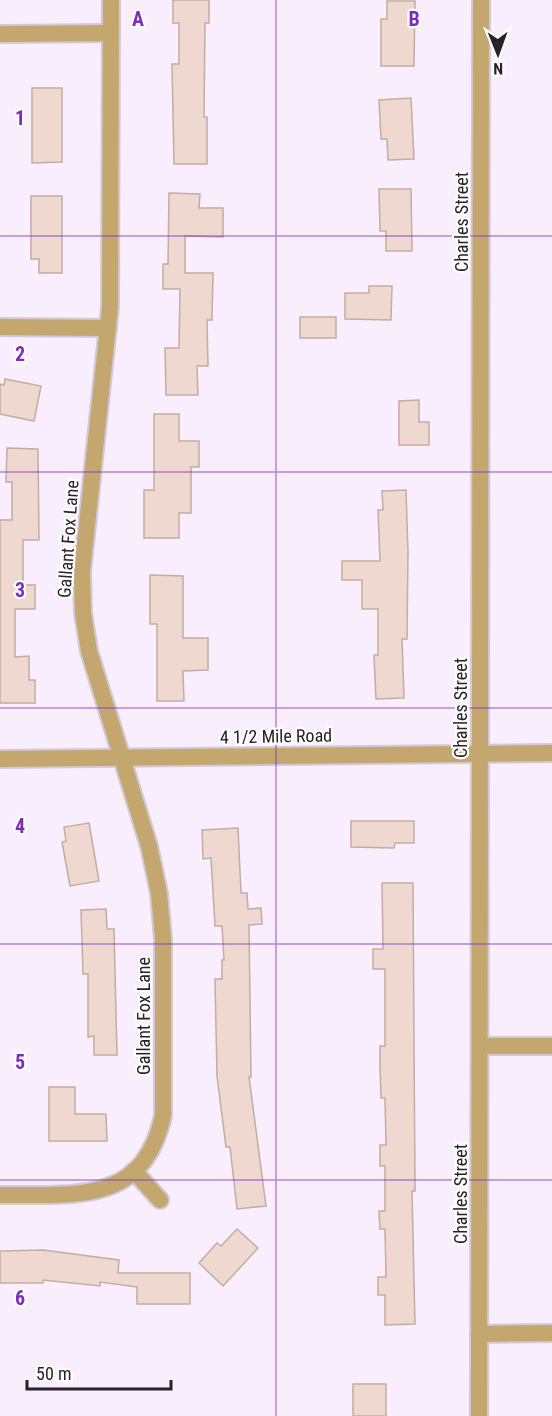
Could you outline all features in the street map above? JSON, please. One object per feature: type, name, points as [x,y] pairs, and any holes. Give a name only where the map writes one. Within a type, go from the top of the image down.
[{"type":"street","name":"Gallant Fox Lane","points":[[111,0],[110,307],[82,572],[83,613],[91,662],[149,846],[159,893],[163,939],[163,1116],[158,1136],[148,1156],[134,1172]]},
{"type":"street","name":"Charles Street","points":[[479,1416],[481,0]]},
{"type":"street","points":[[0,34],[111,33]]},
{"type":"street","points":[[0,327],[108,328]]},
{"type":"street","name":"4 1/2 Mile Road","points":[[0,759],[552,753]]},
{"type":"street","points":[[480,1046],[552,1046]]},
{"type":"street","points":[[0,1194],[78,1194],[99,1191],[118,1183],[134,1172],[160,1200]]},
{"type":"street","points":[[479,1334],[552,1333]]},
{"type":"building","points":[[173,0],[209,0],[209,23],[205,23],[204,117],[207,117],[207,164],[174,164],[172,64],[179,64],[179,23],[173,23]]},
{"type":"building","points":[[387,1],[415,1],[414,66],[381,66],[381,19],[387,19]]},
{"type":"building","points":[[32,88],[62,88],[62,162],[32,163]]},
{"type":"building","points":[[411,98],[414,159],[388,160],[387,139],[381,139],[379,100]]},
{"type":"building","points":[[379,189],[411,189],[412,251],[386,251],[386,231],[380,231]]},
{"type":"building","points":[[169,193],[200,194],[199,208],[223,208],[223,237],[185,236],[185,273],[213,273],[212,320],[207,320],[208,366],[197,366],[198,395],[166,395],[165,348],[179,348],[180,289],[163,289],[163,264],[168,264]]},
{"type":"building","points":[[31,196],[62,196],[62,273],[39,273],[39,259],[31,259]]},
{"type":"building","points":[[369,286],[392,286],[391,320],[345,319],[345,293],[369,293]]},
{"type":"building","points":[[300,317],[336,317],[336,338],[300,338]]},
{"type":"building","points":[[5,379],[41,386],[34,421],[0,414],[0,384],[4,385]]},
{"type":"building","points":[[419,400],[419,422],[429,422],[429,445],[399,445],[399,401]]},
{"type":"building","points":[[154,414],[179,414],[179,441],[199,441],[199,467],[191,467],[191,513],[179,513],[179,538],[144,538],[144,490],[154,490]]},
{"type":"building","points":[[7,448],[38,449],[39,540],[23,540],[23,585],[35,585],[35,609],[15,609],[15,657],[29,656],[29,680],[35,680],[35,703],[0,703],[0,520],[12,520],[12,482],[6,482]]},
{"type":"building","points":[[406,490],[408,552],[407,639],[402,639],[404,698],[376,699],[374,655],[378,655],[378,609],[362,609],[362,580],[342,580],[342,561],[380,561],[378,510],[383,510],[382,491]]},
{"type":"building","points":[[150,575],[183,576],[183,638],[208,638],[208,670],[183,671],[184,701],[157,701],[157,624],[150,624]]},
{"type":"building","points":[[351,821],[414,821],[414,843],[395,843],[394,848],[351,847]]},
{"type":"building","points":[[89,823],[99,881],[70,886],[62,842],[66,841],[64,827]]},
{"type":"building","points":[[238,828],[241,893],[247,893],[248,909],[261,908],[262,924],[249,925],[251,1077],[249,1077],[266,1206],[237,1209],[230,1147],[226,1147],[217,1076],[215,979],[222,979],[222,960],[224,960],[222,926],[215,926],[211,858],[203,859],[202,830]]},
{"type":"building","points":[[382,883],[413,883],[415,1191],[412,1191],[415,1324],[385,1325],[385,1295],[378,1295],[378,1277],[386,1277],[385,1229],[380,1229],[379,1211],[385,1211],[385,1166],[380,1166],[380,1145],[386,1145],[385,1098],[381,1098],[380,1046],[385,1046],[385,969],[373,969],[373,949],[383,949]]},
{"type":"building","points":[[106,909],[107,929],[114,929],[117,1055],[94,1055],[94,1036],[88,1037],[88,974],[83,974],[81,910]]},
{"type":"building","points":[[49,1087],[75,1087],[75,1114],[106,1114],[107,1141],[49,1141]]},
{"type":"building","points":[[237,1229],[258,1248],[223,1286],[199,1263],[217,1243],[221,1246]]},
{"type":"building","points":[[43,1250],[119,1260],[118,1273],[190,1273],[190,1304],[137,1304],[137,1287],[100,1282],[100,1286],[43,1280],[43,1283],[0,1283],[0,1251]]},
{"type":"building","points":[[353,1384],[386,1384],[386,1416],[353,1416]]}]
